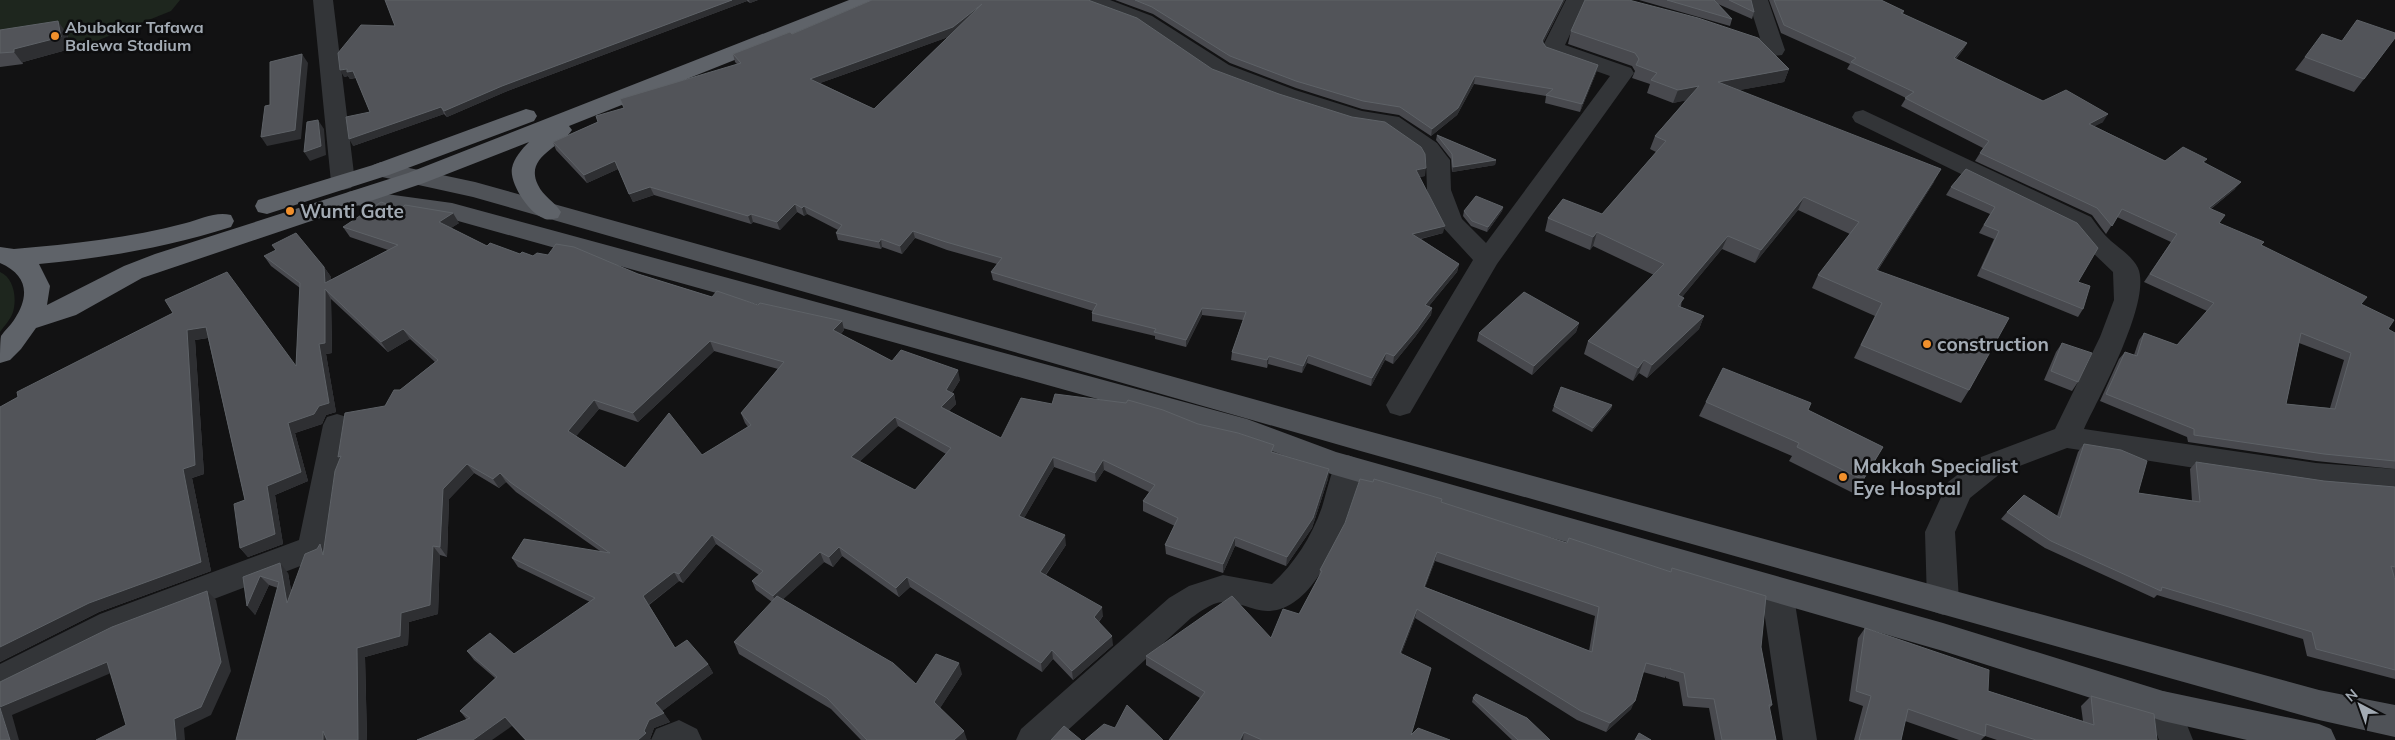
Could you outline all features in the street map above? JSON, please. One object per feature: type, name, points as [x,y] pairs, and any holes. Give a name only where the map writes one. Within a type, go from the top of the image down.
[{"type":"highway","points":[[28,321],[68,308],[133,272],[350,190],[381,170],[539,111],[818,0]]},
{"type":"highway","points":[[7,256],[86,252],[140,243],[350,190],[416,178],[868,0]]},
{"type":"highway","points":[[549,212],[531,193],[525,183],[524,167],[528,159],[533,150],[555,133],[604,104]]},
{"type":"highway","points":[[0,353],[28,321],[37,301],[37,283],[29,268],[7,256]]},
{"type":"main road","points":[[381,170],[475,190],[2319,705],[2395,721]]},
{"type":"main road","points":[[350,190],[452,211],[526,234],[1247,430],[1348,467],[1942,638],[2163,706],[2319,740]]},
{"type":"street","points":[[1091,0],[1145,20],[1221,70],[1287,95],[1360,118],[1391,122],[1429,148],[1438,160],[1439,190],[1452,223],[1487,259]]},
{"type":"street","points":[[1710,28],[1774,50],[1758,0]]},
{"type":"street","points":[[329,2],[350,190]]},
{"type":"street","points":[[1400,405],[1487,259],[1623,73],[1553,48],[1575,2],[1627,5],[1645,10]]},
{"type":"street","points":[[1863,117],[2082,223],[2100,246],[2126,269],[2127,300],[2113,338],[2066,437]]},
{"type":"street","points":[[0,681],[111,624],[313,548],[337,425]]},
{"type":"street","points":[[1943,601],[1940,532],[1959,490],[1991,464],[2066,437],[2316,475],[2395,481]]},
{"type":"street","points":[[1033,740],[1136,645],[1180,608],[1193,600],[1223,588],[1265,598],[1279,597],[1290,587],[1318,552],[1336,509],[1348,467]]},
{"type":"street","points":[[1777,591],[1800,740]]},
{"type":"street","points":[[2163,706],[2176,740]]},
{"type":"street","points":[[668,740],[679,736],[685,740]]},
{"type":"shaded area","name":"Abubakar Tafawa Balewa Stadium","points":[[0,0],[180,0],[171,11],[89,44],[0,67]]},
{"type":"shaded area","points":[[0,272],[5,275],[11,284],[15,301],[12,315],[0,332]]},
{"type":"building","points":[[385,0],[732,0],[502,86],[444,111],[441,107],[349,139],[346,117],[370,112],[353,71],[347,72],[347,69],[340,70],[338,53],[361,25],[395,26]]},
{"type":"building","points":[[872,0],[1088,0],[1137,18],[1212,69],[1279,94],[1352,117],[1385,122],[1421,147],[1425,154],[1426,168],[1416,170],[1445,226],[1412,234],[1459,264],[1425,305],[1432,308],[1417,329],[1394,356],[1386,353],[1372,378],[1308,355],[1303,366],[1269,356],[1267,360],[1232,352],[1246,312],[1202,308],[1186,340],[1154,332],[1156,329],[1092,313],[1097,304],[991,272],[1002,258],[913,231],[900,246],[881,239],[879,242],[836,233],[842,225],[804,206],[802,208],[795,204],[777,222],[751,214],[748,216],[650,187],[629,194],[615,161],[584,175],[553,142],[598,122],[596,116],[624,108],[620,99],[741,63],[733,54],[790,32],[792,34]],"holes":[[[982,4],[874,109],[810,79],[953,27]]]},
{"type":"building","points":[[1135,0],[1563,0],[1542,41],[1546,47],[1598,65],[1582,104],[1546,95],[1553,89],[1475,76],[1458,108],[1432,129],[1400,107],[1363,101],[1296,81],[1230,56],[1152,7]]},
{"type":"building","points":[[1585,0],[1629,0],[1698,18],[1758,38],[1789,69],[1718,82],[1941,169],[1876,270],[2009,318],[1969,390],[1861,345],[1882,303],[1818,275],[1859,222],[1804,197],[1761,250],[1728,236],[1678,295],[1684,298],[1678,306],[1704,316],[1652,365],[1644,360],[1638,368],[1588,341],[1664,264],[1597,232],[1593,237],[1548,218],[1563,199],[1602,214],[1666,141],[1655,136],[1699,86],[1678,90],[1651,80],[1657,73],[1636,65],[1639,59],[1635,53],[1571,31]]},
{"type":"building","points":[[1667,0],[1714,0],[1732,19]]},
{"type":"building","points":[[1729,0],[1751,0],[1754,12]]},
{"type":"building","points":[[1774,0],[1881,0],[1904,11],[1901,13],[1967,43],[1954,58],[2043,101],[2066,90],[2108,114],[2089,124],[2165,161],[2183,147],[2207,159],[2203,162],[2241,182],[2209,208],[2225,215],[2219,223],[2264,242],[2261,245],[2367,297],[2361,304],[2394,320],[2388,329],[2395,333],[2395,461],[2324,454],[2194,435],[2194,429],[2106,394],[2125,352],[2137,356],[2144,333],[2177,345],[2214,303],[2150,274],[2177,234],[2122,209],[2112,226],[2097,208],[1980,153],[1989,141],[1905,98],[1914,92],[1851,62],[1856,58],[1784,25]],"holes":[[[2301,333],[2351,353],[2335,409],[2286,404]]]},
{"type":"building","points":[[2357,20],[2395,33],[2395,38],[2364,79],[2305,57],[2322,34],[2342,41]]},
{"type":"building","points":[[58,21],[61,37],[14,49],[14,52],[0,53],[0,30]]},
{"type":"building","points":[[302,54],[295,130],[261,137],[265,106],[270,105],[270,62]]},
{"type":"building","points":[[318,120],[321,146],[304,152],[307,122]]},
{"type":"building","points":[[1437,135],[1496,160],[1453,167],[1452,154]]},
{"type":"building","points":[[1966,169],[2077,223],[2098,248],[2078,282],[2090,286],[2083,309],[1982,268],[1999,231],[1984,225],[1995,207],[1951,187]]},
{"type":"building","points":[[1476,196],[1503,207],[1488,227],[1472,221],[1464,211]]},
{"type":"building","points":[[381,202],[401,209],[405,205],[453,213],[439,222],[487,246],[490,243],[520,254],[522,252],[533,256],[537,253],[548,255],[556,244],[574,247],[638,274],[712,297],[717,291],[758,305],[760,303],[842,321],[833,330],[892,361],[901,350],[958,370],[946,390],[954,394],[941,407],[1001,438],[1021,398],[1052,404],[1055,394],[1126,403],[1128,400],[1163,410],[1198,424],[1238,433],[1274,445],[1271,452],[1329,469],[1313,518],[1287,557],[1235,537],[1223,564],[1165,545],[1178,518],[1143,501],[1155,485],[1103,460],[1095,473],[1053,457],[1019,516],[1065,535],[1040,572],[1102,607],[1094,617],[1112,636],[1072,671],[1052,650],[1041,663],[907,577],[896,588],[839,547],[829,557],[820,552],[773,596],[752,581],[763,571],[712,535],[679,574],[674,572],[643,596],[675,648],[687,640],[708,664],[655,703],[664,713],[649,720],[644,731],[646,733],[638,740],[526,740],[505,717],[473,740],[417,740],[470,718],[460,711],[497,677],[467,651],[490,633],[514,654],[595,598],[512,558],[524,539],[610,553],[500,473],[493,479],[467,464],[443,489],[440,547],[433,546],[430,605],[401,613],[400,636],[357,648],[358,740],[327,740],[323,731],[323,740],[236,740],[279,582],[260,576],[247,606],[243,577],[280,563],[287,603],[305,554],[317,549],[320,544],[323,555],[335,471],[341,456],[338,457],[345,413],[385,406],[394,390],[400,390],[438,360],[403,329],[381,342],[325,289],[325,343],[319,344],[329,403],[319,406],[314,414],[288,423],[301,472],[267,486],[275,534],[240,548],[234,504],[245,500],[206,327],[187,330],[195,465],[183,469],[201,562],[89,603],[0,647],[0,407],[18,397],[17,392],[173,313],[165,300],[227,272],[296,366],[300,283],[264,256],[276,250],[272,245],[296,233],[324,267],[325,283],[398,245],[343,227]],"holes":[[[710,341],[784,362],[741,413],[751,425],[702,455],[669,413],[625,468],[568,431],[594,400],[633,413]],[[895,417],[951,448],[915,490],[851,457]]]},
{"type":"building","points":[[1524,292],[1579,323],[1534,366],[1479,333]]},
{"type":"building","points":[[2062,343],[2092,353],[2078,382],[2051,371]]},
{"type":"building","points":[[1723,368],[1811,403],[1808,410],[1883,447],[1863,480],[1797,447],[1799,443],[1706,402]]},
{"type":"building","points":[[1561,387],[1612,405],[1593,428],[1554,406]]},
{"type":"building","points":[[2084,444],[2121,450],[2147,461],[2138,493],[2200,502],[2196,462],[2324,481],[2395,487],[2395,567],[2391,566],[2395,580],[2395,670],[2316,649],[2312,632],[2162,587],[2161,591],[2051,541],[2007,512],[2024,495],[2060,518]]},
{"type":"building","points":[[1360,479],[1373,482],[1374,479],[1442,499],[1441,502],[1567,543],[1569,538],[1671,572],[1672,568],[1766,596],[1761,647],[1772,705],[1769,705],[1776,740],[1722,740],[1714,699],[1688,697],[1684,673],[1671,668],[1646,663],[1635,701],[1610,723],[1581,711],[1417,609],[1400,653],[1431,668],[1411,735],[1418,728],[1450,740],[1262,740],[1244,732],[1240,740],[1169,740],[1205,692],[1146,656],[1232,596],[1271,638],[1283,609],[1299,614],[1345,523]],"holes":[[[1437,552],[1599,607],[1592,652],[1424,587]]]},
{"type":"building","points":[[207,591],[221,662],[201,707],[174,719],[176,740],[96,740],[126,725],[107,662],[0,707],[0,682],[112,627]]},
{"type":"building","points":[[777,596],[893,663],[916,684],[936,654],[959,663],[934,702],[964,731],[954,740],[867,740],[827,698],[734,642]]},
{"type":"building","points":[[1865,628],[1989,670],[1988,691],[2094,725],[2091,696],[2154,714],[2157,740],[2036,740],[1986,724],[1985,736],[1908,709],[1901,740],[1859,740],[1871,696],[1856,691]]},
{"type":"building","points":[[1476,694],[1527,718],[1550,740],[1518,740],[1473,698]]},
{"type":"building","points":[[1127,705],[1163,740],[1085,740],[1104,724],[1115,728]]},
{"type":"building","points":[[0,708],[10,740],[0,740]]},
{"type":"building","points":[[1064,726],[1081,740],[1051,740]]},
{"type":"building","points":[[1639,733],[1651,740],[1635,740]]},
{"type":"place","name":"Abubakar Tafawa Balewa Stadium","points":[[55,36]]},
{"type":"place","name":"Wunti Gate","points":[[290,211]]},
{"type":"place","name":"construction","points":[[1927,344]]},
{"type":"place","name":"Makkah Specialist Eye Hosptal","points":[[1843,477]]}]
